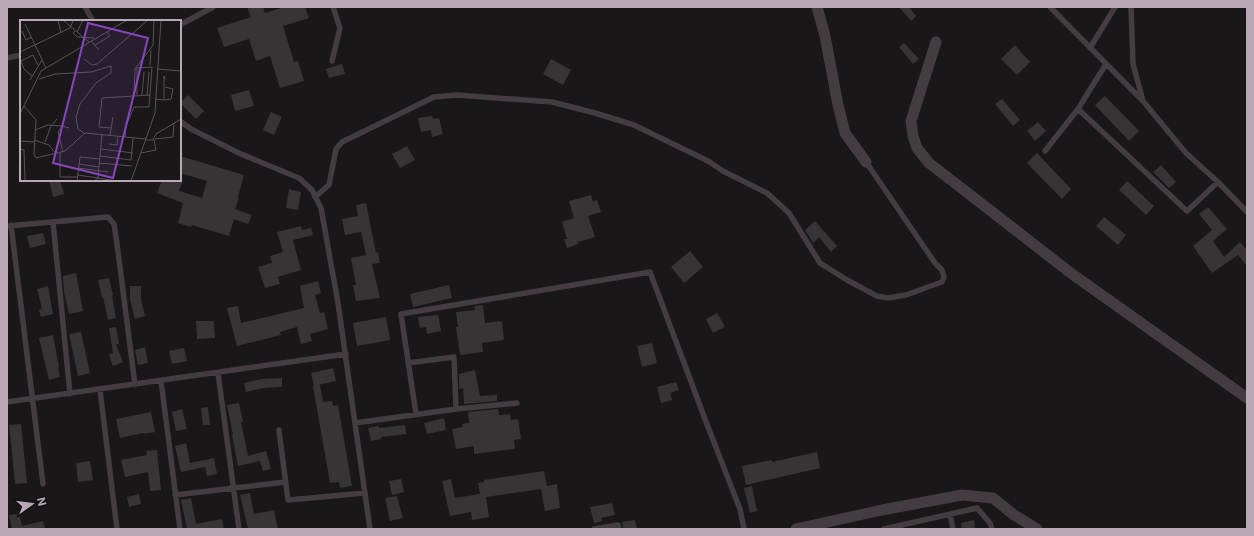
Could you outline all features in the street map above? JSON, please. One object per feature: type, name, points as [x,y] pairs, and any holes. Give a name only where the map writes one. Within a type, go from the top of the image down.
[{"type":"street","points":[[817,7],[825,36],[838,105],[845,133],[866,162]]},
{"type":"street","points":[[936,42],[911,121],[913,136],[917,148],[929,163],[1072,274],[1247,398]]},
{"type":"street","points":[[796,529],[882,510],[962,495],[993,498],[1014,515],[1037,529]]},
{"type":"lane","points":[[85,7],[92,20]]},
{"type":"lane","points":[[181,24],[213,7]]},
{"type":"lane","points":[[332,61],[340,28],[333,7]]},
{"type":"lane","points":[[1050,7],[1143,102],[1186,153],[1218,182],[1247,212]]},
{"type":"lane","points":[[1090,48],[1115,7]]},
{"type":"lane","points":[[1130,7],[1133,64],[1143,102]]},
{"type":"lane","points":[[7,58],[20,55]]},
{"type":"lane","points":[[1045,151],[1078,108],[1106,64]]},
{"type":"lane","points":[[315,196],[329,185],[336,149],[342,142],[434,97],[457,95],[552,102],[634,125],[708,161],[723,171],[767,193],[789,213],[820,263],[877,296],[888,298],[906,295],[942,282],[944,277],[942,270],[935,263],[866,162]]},
{"type":"lane","points":[[1078,108],[1187,211],[1218,182]]},
{"type":"lane","points":[[181,121],[191,129],[241,154],[299,178],[312,190],[321,208],[346,354],[370,529]]},
{"type":"lane","points":[[43,484],[9,225],[108,217],[114,224],[135,385]]},
{"type":"lane","points":[[53,222],[70,394]]},
{"type":"lane","points":[[416,414],[401,314],[650,272],[740,509],[744,529]]},
{"type":"lane","points":[[7,402],[346,354]]},
{"type":"lane","points":[[408,363],[454,357],[456,408]]},
{"type":"lane","points":[[218,373],[239,529]]},
{"type":"lane","points":[[161,381],[180,529]]},
{"type":"lane","points":[[100,390],[117,529]]},
{"type":"lane","points":[[355,423],[456,408],[517,403]]},
{"type":"lane","points":[[279,430],[288,500],[364,493]]},
{"type":"lane","points":[[175,495],[285,482]]},
{"type":"lane","points":[[884,529],[977,508],[990,523],[992,529]]},
{"type":"lane","points":[[950,514],[953,529]]},
{"type":"lane","points":[[594,529],[618,525],[619,529]]},
{"type":"building","points":[[247,7],[263,7],[265,13],[284,7],[305,7],[309,18],[283,26],[294,62],[298,61],[304,81],[280,88],[270,56],[256,61],[249,39],[224,47],[217,28],[251,17]]},
{"type":"building","points":[[899,7],[909,7],[916,16],[911,21]]},
{"type":"building","points":[[904,43],[919,59],[913,64],[899,47]]},
{"type":"building","points":[[1015,45],[1030,62],[1017,75],[1001,59]]},
{"type":"building","points":[[551,59],[571,70],[563,85],[543,74]]},
{"type":"building","points":[[342,64],[345,74],[329,78],[326,69]]},
{"type":"building","points":[[249,90],[254,106],[235,111],[231,95]]},
{"type":"building","points":[[188,95],[204,111],[196,119],[181,104],[181,102]]},
{"type":"building","points":[[1105,96],[1139,131],[1129,141],[1095,105]]},
{"type":"building","points":[[1002,99],[1020,120],[1013,126],[995,104]]},
{"type":"building","points":[[271,112],[282,117],[274,135],[263,130]]},
{"type":"building","points":[[432,116],[433,119],[439,118],[443,134],[432,137],[431,130],[421,132],[418,118]]},
{"type":"building","points":[[1038,122],[1046,131],[1035,141],[1027,131]]},
{"type":"building","points":[[407,146],[415,160],[400,168],[392,154]]},
{"type":"building","points":[[1037,153],[1071,189],[1062,199],[1027,163]]},
{"type":"building","points":[[181,156],[244,175],[235,209],[252,215],[248,224],[234,219],[229,236],[192,225],[191,227],[178,223],[183,203],[157,193],[162,181],[183,180],[179,191],[202,198],[207,181],[181,173]]},
{"type":"building","points":[[1161,165],[1176,182],[1169,188],[1153,172]]},
{"type":"building","points":[[49,181],[60,181],[64,194],[53,197]]},
{"type":"building","points":[[1127,181],[1154,206],[1146,215],[1119,190]]},
{"type":"building","points":[[289,189],[301,192],[298,210],[286,208]]},
{"type":"building","points":[[591,195],[593,202],[597,200],[601,212],[588,216],[595,237],[578,242],[578,244],[567,248],[564,239],[567,239],[562,222],[574,218],[569,201]]},
{"type":"building","points":[[366,203],[376,253],[378,252],[380,263],[372,264],[380,298],[356,301],[353,285],[356,285],[351,258],[366,255],[361,232],[345,235],[342,219],[358,216],[356,205]]},
{"type":"building","points":[[1208,207],[1227,229],[1213,241],[1224,257],[1240,242],[1247,250],[1247,266],[1238,255],[1212,273],[1193,246],[1212,230],[1199,214]]},
{"type":"building","points":[[1104,217],[1126,235],[1118,245],[1096,226]]},
{"type":"building","points":[[815,221],[837,246],[831,252],[819,237],[813,243],[805,230]]},
{"type":"building","points":[[301,226],[302,230],[311,228],[313,235],[293,240],[301,270],[278,277],[280,284],[265,288],[258,267],[272,263],[270,256],[283,252],[277,232]]},
{"type":"building","points":[[43,233],[46,244],[30,248],[27,236]]},
{"type":"building","points":[[690,251],[703,267],[684,283],[671,267]]},
{"type":"building","points":[[76,273],[83,311],[69,314],[64,292],[63,276]]},
{"type":"building","points":[[109,278],[116,318],[108,320],[98,280]]},
{"type":"building","points":[[318,281],[321,293],[315,295],[320,313],[324,312],[328,329],[310,334],[312,341],[301,344],[297,327],[280,332],[281,335],[237,346],[227,308],[238,306],[241,323],[304,308],[300,286]]},
{"type":"building","points":[[449,285],[452,298],[413,307],[410,294]]},
{"type":"building","points":[[48,286],[53,314],[41,317],[39,310],[42,309],[37,289]]},
{"type":"building","points":[[130,286],[141,286],[141,300],[145,316],[135,319],[130,300]]},
{"type":"building","points":[[483,305],[485,323],[502,321],[504,340],[482,343],[483,352],[460,355],[456,327],[458,327],[456,312],[475,310],[474,306]]},
{"type":"building","points":[[717,313],[725,327],[713,333],[706,319]]},
{"type":"building","points":[[438,315],[441,331],[427,334],[426,327],[420,328],[418,317]]},
{"type":"building","points":[[386,317],[390,340],[357,346],[353,323]]},
{"type":"building","points":[[196,321],[214,321],[215,338],[197,339]]},
{"type":"building","points":[[116,327],[119,344],[116,344],[123,362],[113,366],[109,355],[113,353],[109,328]]},
{"type":"building","points":[[81,332],[90,373],[78,376],[69,334]]},
{"type":"building","points":[[53,335],[60,377],[49,380],[39,338]]},
{"type":"building","points":[[652,343],[657,363],[642,367],[637,346]]},
{"type":"building","points":[[145,347],[148,363],[138,365],[135,350]]},
{"type":"building","points":[[184,348],[187,361],[172,364],[169,351]]},
{"type":"building","points":[[333,368],[336,381],[314,386],[311,373]]},
{"type":"building","points":[[475,370],[480,396],[497,395],[497,401],[464,404],[463,388],[459,389],[459,374]]},
{"type":"building","points":[[282,378],[282,387],[264,388],[246,392],[244,383],[262,379]]},
{"type":"building","points":[[676,382],[679,390],[670,393],[672,400],[661,403],[657,387]]},
{"type":"building","points":[[320,385],[323,402],[332,401],[333,406],[338,405],[352,486],[340,488],[339,482],[330,483],[313,386]]},
{"type":"building","points":[[239,403],[243,422],[241,422],[248,456],[266,451],[271,469],[263,471],[260,461],[238,466],[227,405]]},
{"type":"building","points":[[208,407],[210,425],[203,425],[201,408]]},
{"type":"building","points":[[182,409],[187,429],[176,431],[172,412]]},
{"type":"building","points":[[498,409],[499,415],[510,414],[511,420],[518,419],[521,439],[514,440],[515,449],[474,454],[474,446],[456,449],[452,429],[463,427],[462,424],[469,423],[468,412]]},
{"type":"building","points":[[151,412],[155,432],[120,438],[116,419]]},
{"type":"building","points":[[444,418],[446,430],[427,434],[424,423]]},
{"type":"building","points":[[21,424],[27,483],[15,484],[9,425]]},
{"type":"building","points":[[405,425],[406,434],[381,437],[381,439],[371,441],[368,428]]},
{"type":"building","points":[[186,443],[190,463],[214,458],[217,474],[207,476],[205,467],[181,472],[175,446]]},
{"type":"building","points":[[157,450],[161,490],[150,491],[148,472],[125,477],[121,460],[147,455],[146,451]]},
{"type":"building","points":[[817,452],[820,468],[746,485],[742,466],[772,460],[772,462]]},
{"type":"building","points":[[90,461],[93,480],[78,482],[76,463]]},
{"type":"building","points":[[544,471],[547,486],[557,484],[560,508],[545,511],[541,489],[486,497],[489,517],[472,520],[471,512],[450,516],[442,481],[451,479],[455,498],[480,494],[478,483],[484,482],[484,480]]},
{"type":"building","points":[[401,479],[404,492],[392,495],[389,481]]},
{"type":"building","points":[[752,486],[757,511],[750,513],[744,488]]},
{"type":"building","points":[[250,493],[254,514],[274,510],[278,529],[248,529],[240,495]]},
{"type":"building","points":[[139,494],[141,504],[129,507],[127,497]]},
{"type":"building","points":[[397,496],[403,518],[390,521],[385,498]]},
{"type":"building","points":[[191,498],[196,524],[222,519],[224,529],[187,529],[181,500]]},
{"type":"building","points":[[612,503],[615,515],[601,518],[602,521],[594,523],[590,507]]},
{"type":"building","points":[[19,514],[22,526],[43,521],[45,529],[12,529],[9,515]]},
{"type":"building","points":[[635,520],[637,529],[623,529],[622,522]]},
{"type":"building","points":[[974,520],[975,529],[962,529],[961,523]]}]
